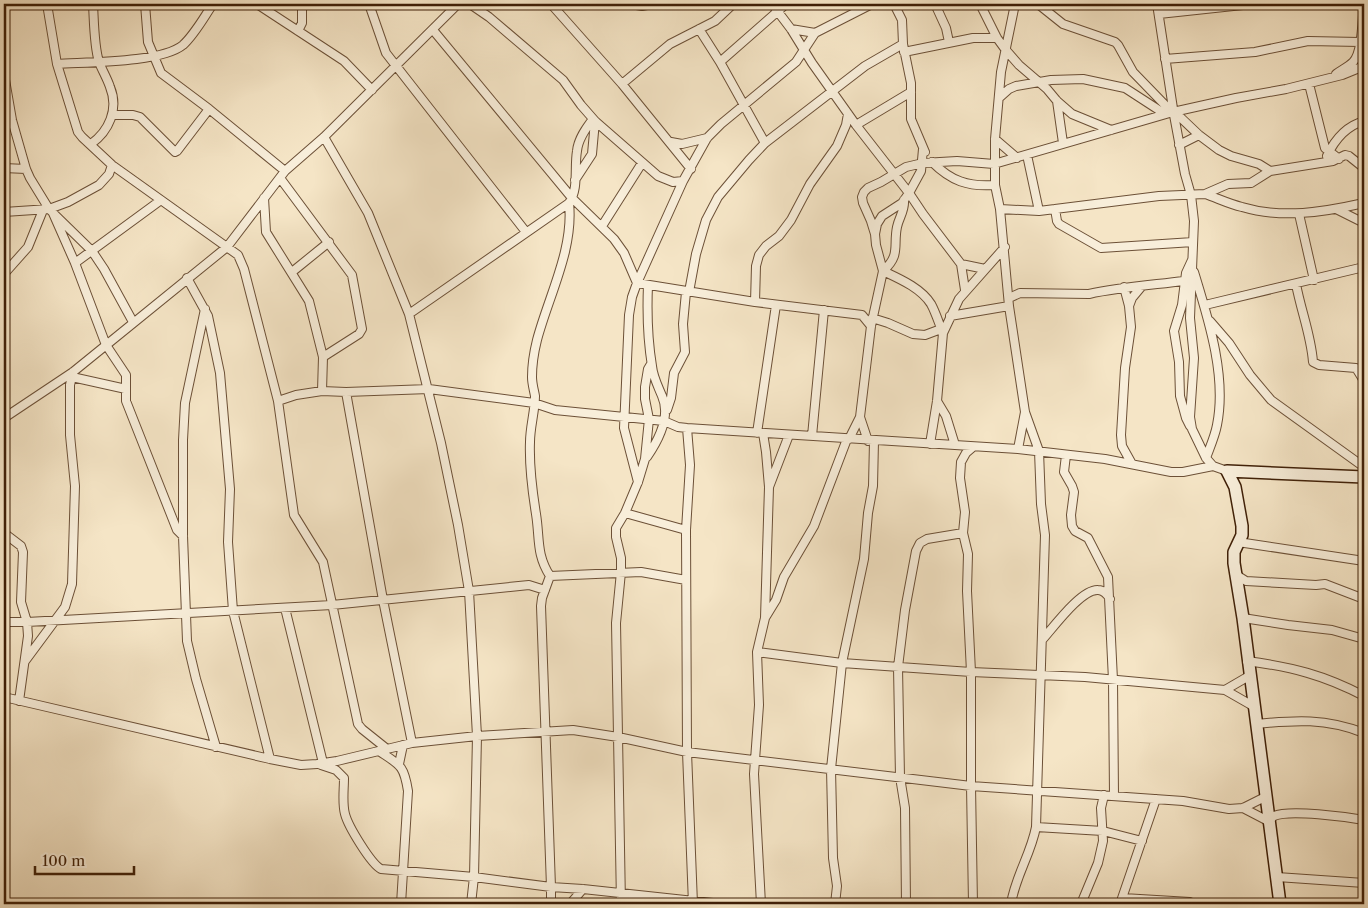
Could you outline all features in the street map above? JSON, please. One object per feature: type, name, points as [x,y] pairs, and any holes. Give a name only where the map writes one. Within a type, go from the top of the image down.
[{"type":"street","points":[[46,4],[57,64],[78,132],[112,165],[238,255],[244,269],[278,401],[294,516],[323,562],[358,724],[399,764],[406,778],[408,791],[401,904]]},
{"type":"street","points":[[91,144],[102,135],[113,115],[114,107],[111,88],[99,61],[92,4]]},
{"type":"street","points":[[146,4],[148,42],[163,74],[209,109],[283,174],[352,275],[362,329],[359,334],[323,357]]},
{"type":"street","points":[[57,64],[154,57],[171,52],[182,46],[213,4]]},
{"type":"street","points":[[257,4],[344,61],[372,90]]},
{"type":"street","points":[[298,31],[302,23],[302,4]]},
{"type":"street","points":[[369,4],[386,53],[526,232]]},
{"type":"street","points":[[4,418],[72,374],[226,247],[283,174],[324,137],[458,4]]},
{"type":"street","points":[[470,4],[563,80],[594,120],[642,163],[664,180],[673,182],[683,181]]},
{"type":"street","points":[[551,4],[622,84],[671,142],[690,168]]},
{"type":"street","points":[[557,4],[576,4]]},
{"type":"street","points":[[632,4],[642,6],[652,4]]},
{"type":"street","points":[[622,84],[670,44],[715,21],[733,4]]},
{"type":"street","points":[[720,62],[775,7],[786,4]]},
{"type":"street","points":[[638,482],[624,428],[623,416],[629,314],[637,283],[683,181],[707,138],[796,62],[815,33],[872,4]]},
{"type":"street","points":[[894,4],[902,20],[904,48],[911,83],[911,118],[923,149],[933,163],[948,176],[974,186],[995,185]]},
{"type":"street","points":[[935,4],[946,28],[949,42]]},
{"type":"street","points":[[980,4],[1005,49],[1019,65],[1040,82],[1056,102],[1072,114],[1111,130]]},
{"type":"street","points":[[1011,904],[1013,889],[1026,859],[1036,827],[1045,535],[1038,451],[1025,412],[1009,302],[1000,209],[995,185],[995,139],[1001,72],[1015,4]]},
{"type":"street","points":[[1038,4],[1063,24],[1115,42],[1133,72],[1166,106],[1170,113]]},
{"type":"street","points":[[1158,4],[1170,113],[1191,195],[1194,221],[1190,318],[1194,358],[1190,400],[1192,430]]},
{"type":"street","points":[[1159,14],[1252,4]]},
{"type":"street","points":[[1330,78],[1353,62],[1356,56],[1360,42],[1364,4]]},
{"type":"street","points":[[775,7],[848,114],[894,173],[907,196],[962,264],[965,290]]},
{"type":"street","points":[[699,29],[720,62],[765,143]]},
{"type":"street","points":[[791,29],[815,33]]},
{"type":"street","points":[[433,30],[571,200],[602,226],[624,253],[637,283]]},
{"type":"street","points":[[621,904],[616,623],[621,558],[616,528],[625,513],[646,459],[658,438],[671,398],[674,373],[685,352],[683,324],[688,292],[702,234],[712,209],[718,197],[765,143],[865,66],[904,48],[981,37],[998,38]]},
{"type":"street","points":[[1165,59],[1255,52],[1318,40],[1360,42]]},
{"type":"street","points":[[765,618],[776,600],[784,577],[814,526],[848,439],[860,417],[872,322],[883,271],[875,234],[863,203],[862,197],[868,188],[906,167],[957,161],[994,164],[1170,113],[1309,84],[1364,66]]},
{"type":"street","points":[[4,74],[8,120],[26,169],[75,263],[106,345],[126,375],[126,401],[177,530],[183,536]]},
{"type":"street","points":[[1000,97],[1016,86],[1040,82],[1083,79],[1116,85],[1182,118],[1199,136],[1231,156],[1259,164],[1270,171]]},
{"type":"street","points":[[1309,84],[1323,143],[1328,152],[1339,159]]},
{"type":"street","points":[[856,125],[911,92]]},
{"type":"street","points":[[1056,102],[1062,143]]},
{"type":"street","points":[[113,115],[136,115],[177,152],[209,109]]},
{"type":"street","points":[[755,302],[756,266],[760,255],[766,246],[779,236],[791,220],[810,184],[837,146],[846,125],[848,114]]},
{"type":"street","points":[[575,180],[592,154],[594,120]]},
{"type":"street","points":[[550,576],[541,562],[536,515],[530,484],[530,441],[534,403],[533,363],[537,341],[567,239],[578,146],[587,127],[594,120]]},
{"type":"street","points":[[1323,163],[1339,136],[1356,124],[1364,121]]},
{"type":"street","points":[[1179,145],[1199,136]]},
{"type":"street","points":[[324,137],[368,213],[410,314],[429,389],[458,525],[469,591],[477,736],[474,877],[471,904]]},
{"type":"street","points":[[671,142],[682,144],[707,138]]},
{"type":"street","points":[[995,139],[1017,158]]},
{"type":"street","points":[[883,271],[890,265],[896,252],[897,226],[902,216],[907,196],[923,164],[923,149]]},
{"type":"street","points":[[1027,155],[1039,211]]},
{"type":"street","points":[[1000,209],[1039,211],[1159,196],[1205,194],[1228,184],[1251,182],[1270,171],[1323,163],[1339,159],[1345,155],[1364,168]]},
{"type":"street","points":[[602,226],[642,163]]},
{"type":"street","points":[[4,212],[48,210],[68,202],[99,185],[109,174],[112,165]]},
{"type":"street","points":[[4,168],[26,169]]},
{"type":"street","points":[[1205,194],[1247,208],[1288,214],[1336,209],[1364,203]]},
{"type":"street","points":[[875,234],[877,224],[882,216],[907,196]]},
{"type":"street","points":[[264,198],[266,232],[309,301],[323,357],[322,391]]},
{"type":"street","points":[[75,263],[161,200]]},
{"type":"street","points":[[410,314],[571,200]]},
{"type":"street","points":[[1055,209],[1059,224],[1101,248],[1193,242]]},
{"type":"street","points":[[1336,209],[1364,223]]},
{"type":"street","points":[[48,210],[92,251],[133,322]]},
{"type":"street","points":[[4,274],[28,247],[48,210]]},
{"type":"street","points":[[1299,214],[1314,280]]},
{"type":"street","points":[[292,272],[329,242]]},
{"type":"street","points":[[930,444],[937,401],[942,331],[958,299],[1005,247]]},
{"type":"street","points":[[1193,262],[1188,264],[1182,305],[1174,331],[1174,338],[1179,362],[1180,396],[1186,418],[1206,458],[1213,466]]},
{"type":"street","points":[[1193,262],[1210,321],[1217,368],[1219,409],[1217,424],[1206,458]]},
{"type":"street","points":[[962,264],[985,269]]},
{"type":"street","points":[[1205,305],[1314,280],[1364,266]]},
{"type":"street","points":[[883,271],[919,291],[931,305],[942,331]]},
{"type":"street","points":[[1006,274],[1015,290],[1020,293],[1089,294],[1124,287],[1184,281]]},
{"type":"street","points":[[187,278],[205,309],[220,373],[230,489],[228,542],[233,611],[270,759]]},
{"type":"street","points":[[691,278],[700,294]]},
{"type":"street","points":[[637,283],[776,305],[862,315],[872,322],[888,322],[913,334],[942,331]]},
{"type":"street","points":[[1296,284],[1301,309],[1310,336],[1313,362],[1319,366],[1356,368],[1364,381]]},
{"type":"street","points":[[648,285],[651,364],[656,385],[664,403],[664,418]]},
{"type":"street","points":[[1129,306],[1132,298],[1142,286]]},
{"type":"street","points":[[1124,287],[1129,306],[1131,327],[1125,368],[1121,436],[1122,446],[1132,464]]},
{"type":"street","points":[[950,316],[1009,302],[1020,293]]},
{"type":"street","points":[[862,315],[876,302]]},
{"type":"street","points":[[761,904],[754,759],[759,705],[758,649],[765,618],[769,487],[766,452],[760,433],[776,305]]},
{"type":"street","points":[[205,309],[185,404],[183,536],[186,613],[190,652],[216,747]]},
{"type":"street","points":[[812,436],[824,310]]},
{"type":"street","points":[[1210,321],[1229,343],[1250,375],[1271,400],[1364,467]]},
{"type":"street","points":[[646,459],[649,419],[645,387],[648,369],[651,364]]},
{"type":"street","points":[[72,374],[126,389]]},
{"type":"street","points":[[25,661],[65,607],[72,584],[75,486],[70,435],[72,374]]},
{"type":"street","points":[[278,401],[296,394],[322,391],[429,389],[534,403],[555,410],[649,419],[664,418],[678,426],[687,428],[1018,449],[1105,459],[1183,472],[1213,466],[1227,470],[1364,477]]},
{"type":"street","points":[[346,392],[407,744],[399,764]]},
{"type":"street","points":[[937,401],[946,416],[955,445]]},
{"type":"street","points":[[1018,449],[1025,412]]},
{"type":"street","points":[[835,904],[837,886],[833,858],[831,769],[842,663],[864,559],[872,486],[871,441],[860,417]]},
{"type":"street","points":[[687,428],[690,465],[686,530],[687,752],[693,903]]},
{"type":"street","points":[[769,487],[789,435]]},
{"type":"street","points":[[973,447],[966,453],[961,462],[960,478],[965,512],[963,533],[968,554],[967,591],[972,672],[970,786],[973,904]]},
{"type":"street","points":[[1066,455],[1064,472],[1074,492],[1071,515],[1072,526],[1075,531],[1088,538],[1097,558],[1108,573],[1113,680],[1114,796]]},
{"type":"street","points":[[1227,470],[1235,487],[1240,508],[1242,535],[1234,552],[1235,574],[1243,618],[1247,661],[1280,904]]},
{"type":"street","points":[[625,513],[686,530]]},
{"type":"street","points":[[4,533],[21,546],[22,549],[21,602],[27,622],[27,648],[19,701]]},
{"type":"street","points":[[906,904],[905,808],[900,776],[898,667],[910,578],[916,551],[920,543],[927,539],[963,533]]},
{"type":"street","points":[[1238,542],[1364,562]]},
{"type":"street","points":[[550,576],[621,572],[649,573],[686,580]]},
{"type":"street","points":[[1235,574],[1246,581],[1325,584],[1364,599]]},
{"type":"street","points":[[550,576],[541,606],[552,887],[551,904]]},
{"type":"street","points":[[4,622],[56,621],[332,605],[529,585],[545,590]]},
{"type":"street","points":[[1042,640],[1074,604],[1088,593],[1098,590],[1103,591],[1110,598]]},
{"type":"street","points":[[285,608],[320,764]]},
{"type":"street","points":[[1243,618],[1288,626],[1332,630],[1364,639]]},
{"type":"street","points":[[758,649],[766,653],[842,663],[1113,680],[1225,690],[1253,706]]},
{"type":"street","points":[[1247,661],[1291,667],[1309,672],[1330,679],[1364,696]]},
{"type":"street","points":[[1225,690],[1249,676]]},
{"type":"street","points":[[4,697],[301,765],[320,764],[407,744],[477,736],[573,730],[618,737],[687,752],[900,776],[970,786],[1183,801],[1220,808],[1243,808],[1265,797]]},
{"type":"street","points":[[1256,724],[1303,720],[1323,722],[1364,733]]},
{"type":"street","points":[[739,757],[754,774]]},
{"type":"street","points":[[320,764],[336,770],[344,778],[345,812],[372,862],[381,869],[622,893],[693,903],[722,904]]},
{"type":"street","points":[[1081,904],[1098,863],[1103,841],[1101,808],[1104,795]]},
{"type":"street","points":[[1156,799],[1122,901],[1190,902],[1192,904]]},
{"type":"street","points":[[1243,808],[1268,821]]},
{"type":"street","points":[[1268,821],[1275,816],[1302,814],[1331,815],[1364,820]]},
{"type":"street","points":[[1036,827],[1103,831],[1142,841]]},
{"type":"street","points":[[1277,877],[1364,883]]},
{"type":"street","points":[[570,904],[583,889]]}]
